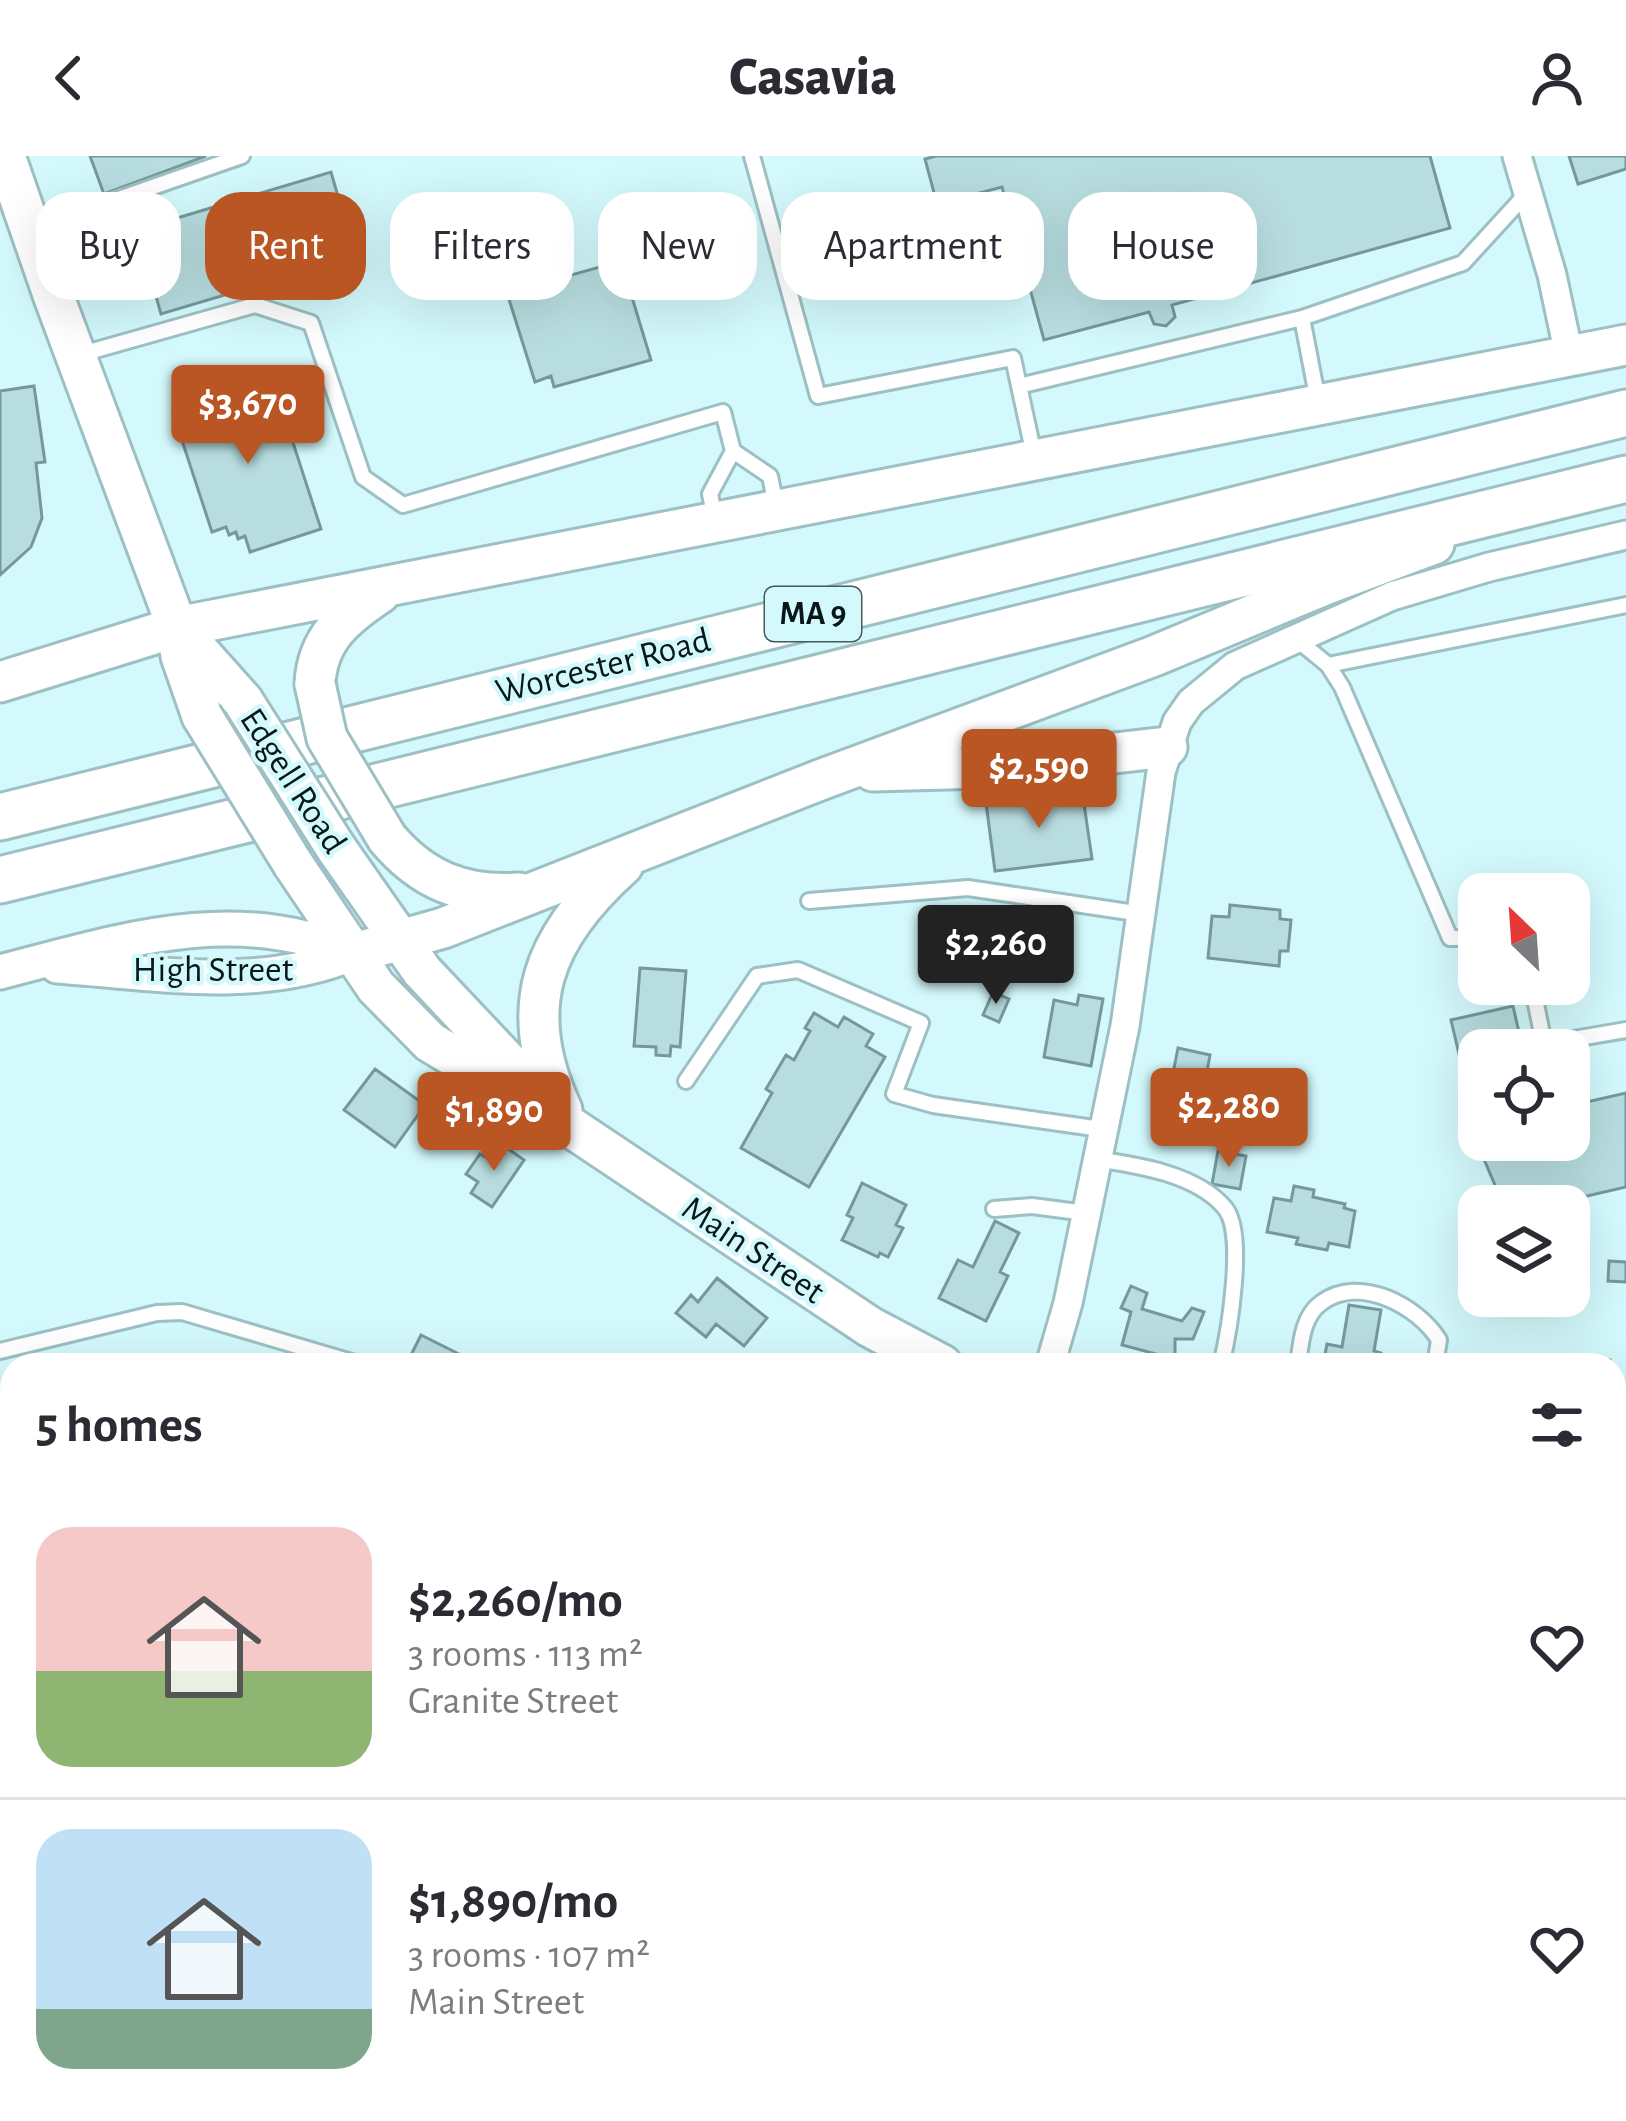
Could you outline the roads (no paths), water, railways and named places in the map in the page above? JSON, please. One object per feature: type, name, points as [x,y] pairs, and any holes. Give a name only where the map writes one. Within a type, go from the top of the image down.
[{"type":"highway","name":"Worcester Road","points":[[0,817],[1626,413]]},
{"type":"highway","name":"Worcester Road","points":[[0,880],[1626,480]]},
{"type":"main road","name":"Edgell Road","points":[[5,156],[177,627],[185,670],[202,716],[351,954]]},
{"type":"main road","points":[[0,682],[177,627],[1626,345]]},
{"type":"main road","name":"Worcester Road","points":[[351,954],[399,942],[537,891],[1154,656],[1401,556],[1626,480]]},
{"type":"main road","points":[[389,587],[337,625],[316,664],[315,685],[327,738],[404,858],[441,883],[493,895],[537,891]]},
{"type":"main road","name":"Edgell Road","points":[[177,627],[243,701],[399,942]]},
{"type":"main road","points":[[820,780],[865,771],[985,768],[1167,747]]},
{"type":"main road","points":[[569,1126],[552,1090],[543,1053],[542,985],[563,928],[640,850]]},
{"type":"main road","name":"Main Street","points":[[399,942],[452,1006],[569,1126]]},
{"type":"main road","name":"Main Street","points":[[351,954],[401,1016],[430,1042],[569,1126],[814,1291],[922,1353]]},
{"type":"street","points":[[1517,156],[1569,355]]},
{"type":"street","points":[[1054,1353],[1125,1026],[1167,747],[1191,702],[1235,666],[1352,612],[1438,581],[1626,536]]},
{"type":"street","name":"High Street","points":[[14,968],[111,941],[184,930],[266,928],[317,938],[351,954]]},
{"type":"street","name":"High Street","points":[[14,968],[274,977],[312,970],[351,954]]},
{"type":"lane","points":[[30,230],[242,156]]},
{"type":"lane","points":[[752,156],[818,396],[1013,358],[1035,460]]},
{"type":"lane","points":[[1019,386],[1302,317],[1463,263],[1528,192]]},
{"type":"lane","points":[[75,356],[255,305],[311,323],[363,477],[403,505],[723,412],[734,451],[770,476],[777,511]]},
{"type":"lane","points":[[1302,317],[1318,404]]},
{"type":"lane","points":[[717,523],[710,494],[734,451]]},
{"type":"lane","points":[[1328,665],[1626,605]]},
{"type":"lane","points":[[1295,638],[1328,665],[1342,687],[1450,938],[1458,938]]},
{"type":"lane","points":[[809,901],[968,888],[1142,914]]},
{"type":"lane","points":[[686,1081],[757,976],[798,970],[921,1023],[894,1094],[933,1105],[1101,1129]]},
{"type":"lane","points":[[1536,1005],[1544,1044],[1626,1030]]},
{"type":"lane","points":[[1096,1159],[1144,1166],[1198,1189],[1227,1210],[1236,1240],[1222,1353]]},
{"type":"lane","points":[[994,1209],[1032,1205],[1086,1213]]},
{"type":"lane","points":[[1300,1353],[1304,1326],[1320,1304],[1343,1293],[1382,1296],[1404,1305],[1427,1321],[1439,1340],[1437,1353]]},
{"type":"lane","points":[[0,1351],[157,1313],[182,1312],[321,1353]]}]
